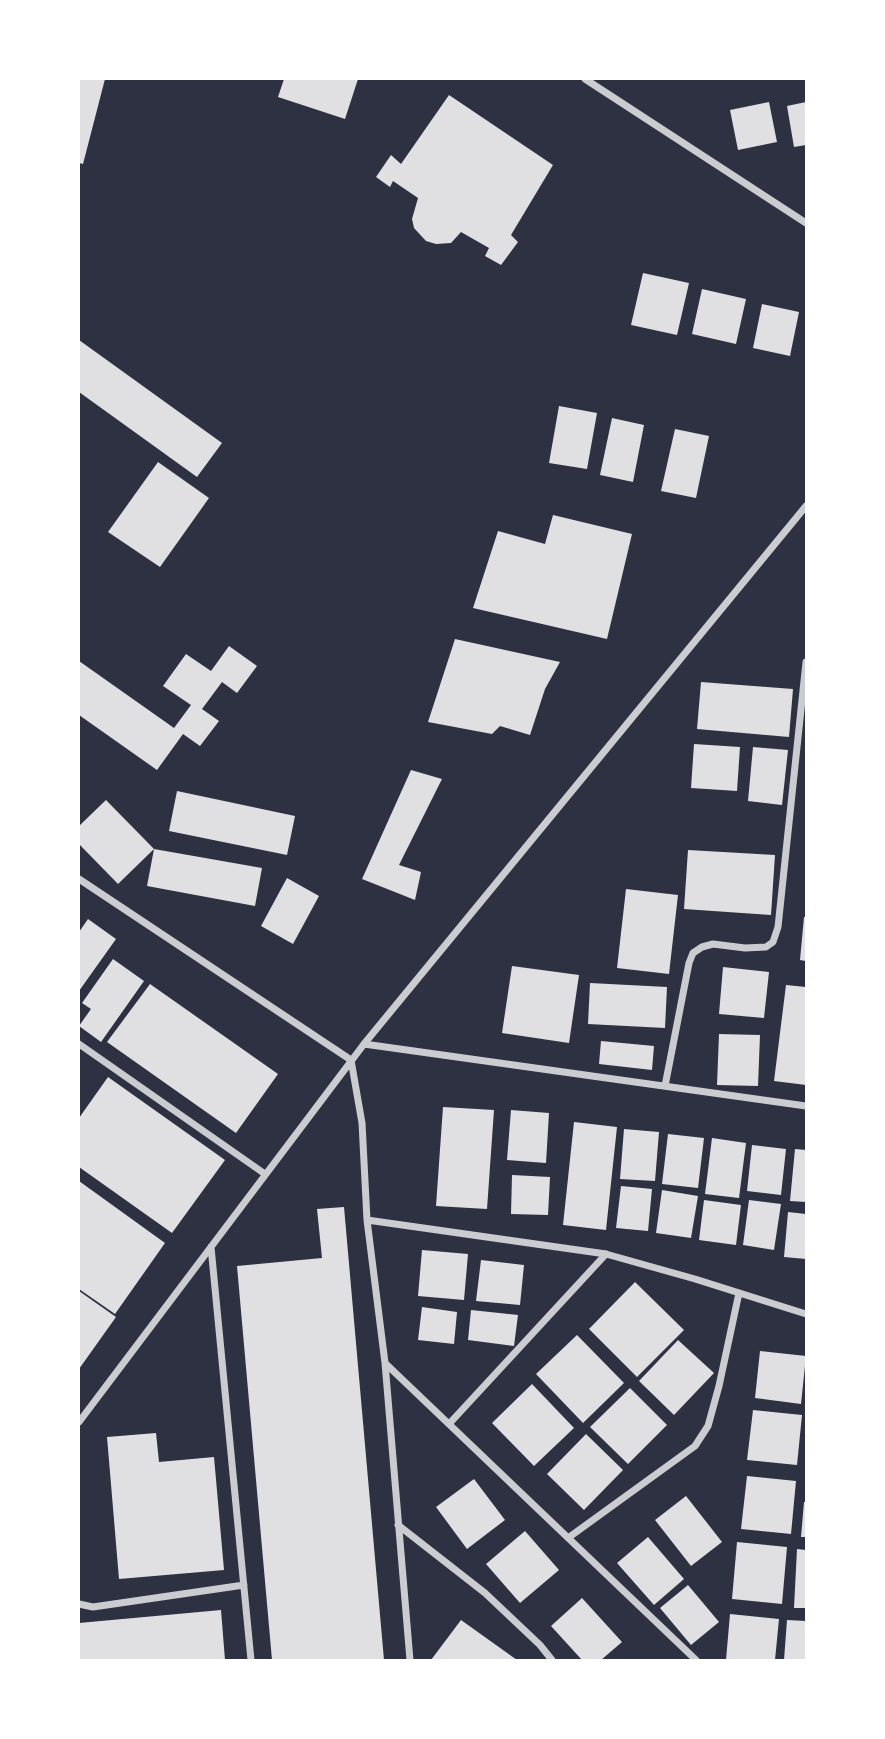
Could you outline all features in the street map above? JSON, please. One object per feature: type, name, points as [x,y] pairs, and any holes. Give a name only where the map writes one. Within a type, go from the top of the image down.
[{"type":"street","points":[[585,79],[806,223]]},
{"type":"street","points":[[79,1422],[351,1060],[806,506]]},
{"type":"street","points":[[665,1086],[693,953],[713,944],[745,948],[766,947],[773,942],[778,927],[806,662]]},
{"type":"street","points":[[79,879],[351,1060],[362,1123],[367,1220],[385,1363],[410,1660]]},
{"type":"street","points":[[79,1044],[265,1174]]},
{"type":"street","points":[[364,1044],[806,1106]]},
{"type":"street","points":[[367,1220],[606,1254],[806,1314]]},
{"type":"street","points":[[211,1246],[251,1660]]},
{"type":"street","points":[[449,1424],[606,1254]]},
{"type":"street","points":[[568,1538],[695,1446],[708,1426],[712,1413],[739,1293]]},
{"type":"street","points":[[385,1363],[696,1660]]},
{"type":"street","points":[[398,1525],[485,1593],[540,1645],[552,1660]]},
{"type":"street","points":[[79,1604],[93,1607],[244,1584]]},
{"type":"building","points":[[79,79],[105,79],[83,164],[79,163]]},
{"type":"building","points":[[284,79],[358,79],[345,119],[278,97]]},
{"type":"building","points":[[449,95],[553,165],[511,235],[518,242],[501,265],[485,256],[489,248],[461,232],[451,243],[436,244],[426,241],[414,228],[412,219],[418,198],[393,181],[390,187],[376,177],[391,155],[401,164]]},
{"type":"building","points":[[769,102],[777,142],[738,150],[730,110]]},
{"type":"building","points":[[806,102],[806,145],[794,147],[787,106]]},
{"type":"building","points":[[643,273],[689,283],[677,335],[631,325]]},
{"type":"building","points":[[702,289],[746,299],[736,344],[692,334]]},
{"type":"building","points":[[762,304],[799,312],[790,356],[753,348]]},
{"type":"building","points":[[79,340],[222,443],[197,477],[79,392]]},
{"type":"building","points":[[559,406],[597,413],[587,469],[549,463]]},
{"type":"building","points":[[612,418],[644,425],[633,482],[600,475]]},
{"type":"building","points":[[675,429],[709,436],[696,498],[661,491]]},
{"type":"building","points":[[158,462],[209,498],[160,567],[108,532]]},
{"type":"building","points":[[553,515],[632,534],[607,639],[473,608],[498,531],[545,544]]},
{"type":"building","points":[[455,639],[560,662],[545,689],[530,735],[500,726],[492,734],[428,722]]},
{"type":"building","points":[[229,646],[257,666],[237,693],[222,682],[202,709],[219,721],[200,746],[183,734],[157,770],[79,715],[79,661],[174,728],[191,705],[163,686],[186,654],[211,671]]},
{"type":"building","points":[[701,682],[793,689],[789,737],[697,729]]},
{"type":"building","points":[[694,744],[740,747],[737,791],[691,788]]},
{"type":"building","points":[[753,747],[788,750],[782,805],[748,801]]},
{"type":"building","points":[[411,770],[442,779],[399,865],[421,872],[415,900],[362,879]]},
{"type":"building","points":[[177,791],[295,816],[287,855],[169,831]]},
{"type":"building","points":[[106,800],[154,849],[118,884],[79,844],[79,826]]},
{"type":"building","points":[[154,849],[262,868],[255,906],[147,886]]},
{"type":"building","points":[[688,850],[775,855],[771,915],[684,909]]},
{"type":"building","points":[[287,878],[319,896],[293,944],[261,926]]},
{"type":"building","points":[[626,889],[678,895],[669,974],[617,968]]},
{"type":"building","points":[[806,917],[806,961],[800,960]]},
{"type":"building","points":[[88,919],[116,939],[79,991],[79,932]]},
{"type":"building","points":[[113,959],[144,981],[101,1042],[79,1026],[91,1009],[82,1003]]},
{"type":"building","points":[[512,966],[579,975],[569,1043],[502,1033]]},
{"type":"building","points":[[723,967],[769,972],[764,1018],[719,1014]]},
{"type":"building","points":[[590,983],[667,987],[665,1028],[588,1024]]},
{"type":"building","points":[[150,984],[278,1074],[236,1133],[107,1042]]},
{"type":"building","points":[[786,985],[806,987],[806,1085],[774,1081]]},
{"type":"building","points":[[719,1034],[760,1035],[758,1086],[717,1085]]},
{"type":"building","points":[[601,1041],[654,1046],[652,1070],[599,1064]]},
{"type":"building","points":[[108,1077],[225,1160],[172,1233],[79,1167],[79,1118]]},
{"type":"building","points":[[443,1107],[494,1110],[487,1209],[436,1206]]},
{"type":"building","points":[[511,1110],[549,1113],[546,1163],[507,1160]]},
{"type":"building","points":[[574,1122],[617,1127],[606,1230],[563,1225]]},
{"type":"building","points":[[624,1129],[659,1132],[655,1181],[620,1179]]},
{"type":"building","points":[[668,1134],[704,1138],[698,1188],[662,1184]]},
{"type":"building","points":[[712,1138],[746,1143],[739,1198],[705,1194]]},
{"type":"building","points":[[752,1145],[786,1149],[781,1195],[747,1191]]},
{"type":"building","points":[[795,1149],[806,1150],[806,1202],[790,1201]]},
{"type":"building","points":[[512,1175],[550,1177],[548,1215],[511,1214]]},
{"type":"building","points":[[79,1181],[165,1243],[115,1314],[79,1289]]},
{"type":"building","points":[[621,1186],[652,1189],[648,1231],[616,1228]]},
{"type":"building","points":[[662,1190],[698,1196],[691,1238],[656,1233]]},
{"type":"building","points":[[704,1200],[741,1205],[736,1245],[699,1240]]},
{"type":"building","points":[[749,1200],[781,1204],[774,1250],[743,1245]]},
{"type":"building","points":[[344,1207],[384,1660],[272,1660],[237,1266],[322,1258],[317,1209]]},
{"type":"building","points":[[788,1212],[806,1214],[806,1259],[784,1257]]},
{"type":"building","points":[[422,1250],[468,1254],[464,1300],[418,1296]]},
{"type":"building","points":[[481,1260],[524,1265],[520,1305],[476,1301]]},
{"type":"building","points":[[635,1282],[684,1330],[637,1377],[589,1329]]},
{"type":"building","points":[[79,1291],[116,1317],[79,1369]]},
{"type":"building","points":[[422,1307],[457,1312],[454,1344],[418,1340]]},
{"type":"building","points":[[471,1310],[518,1315],[514,1346],[468,1340]]},
{"type":"building","points":[[577,1335],[624,1383],[583,1423],[536,1374]]},
{"type":"building","points":[[678,1340],[714,1373],[674,1415],[639,1381]]},
{"type":"building","points":[[760,1351],[806,1356],[801,1404],[755,1398]]},
{"type":"building","points":[[532,1384],[574,1428],[534,1466],[492,1423]]},
{"type":"building","points":[[630,1388],[667,1425],[628,1464],[590,1427]]},
{"type":"building","points":[[753,1410],[802,1415],[797,1465],[747,1460]]},
{"type":"building","points":[[156,1433],[159,1462],[214,1457],[224,1570],[119,1579],[107,1437]]},
{"type":"building","points":[[586,1434],[623,1470],[584,1510],[547,1474]]},
{"type":"building","points":[[747,1476],[796,1481],[791,1534],[741,1529]]},
{"type":"building","points":[[474,1479],[505,1520],[467,1549],[436,1507]]},
{"type":"building","points":[[686,1496],[722,1542],[691,1566],[655,1520]]},
{"type":"building","points":[[804,1502],[806,1537],[801,1537]]},
{"type":"building","points":[[525,1531],[559,1570],[520,1603],[486,1564]]},
{"type":"building","points":[[648,1537],[684,1579],[654,1605],[617,1563]]},
{"type":"building","points":[[737,1542],[787,1547],[782,1604],[732,1599]]},
{"type":"building","points":[[797,1549],[806,1550],[806,1608],[794,1608]]},
{"type":"building","points":[[688,1585],[719,1622],[691,1645],[660,1608]]},
{"type":"building","points":[[582,1598],[622,1642],[601,1660],[582,1660],[551,1626]]},
{"type":"building","points":[[221,1610],[225,1660],[79,1660],[79,1623]]},
{"type":"building","points":[[730,1614],[779,1619],[775,1660],[726,1660]]},
{"type":"building","points":[[461,1620],[517,1660],[431,1660]]},
{"type":"building","points":[[787,1620],[806,1621],[806,1660],[784,1660]]}]
